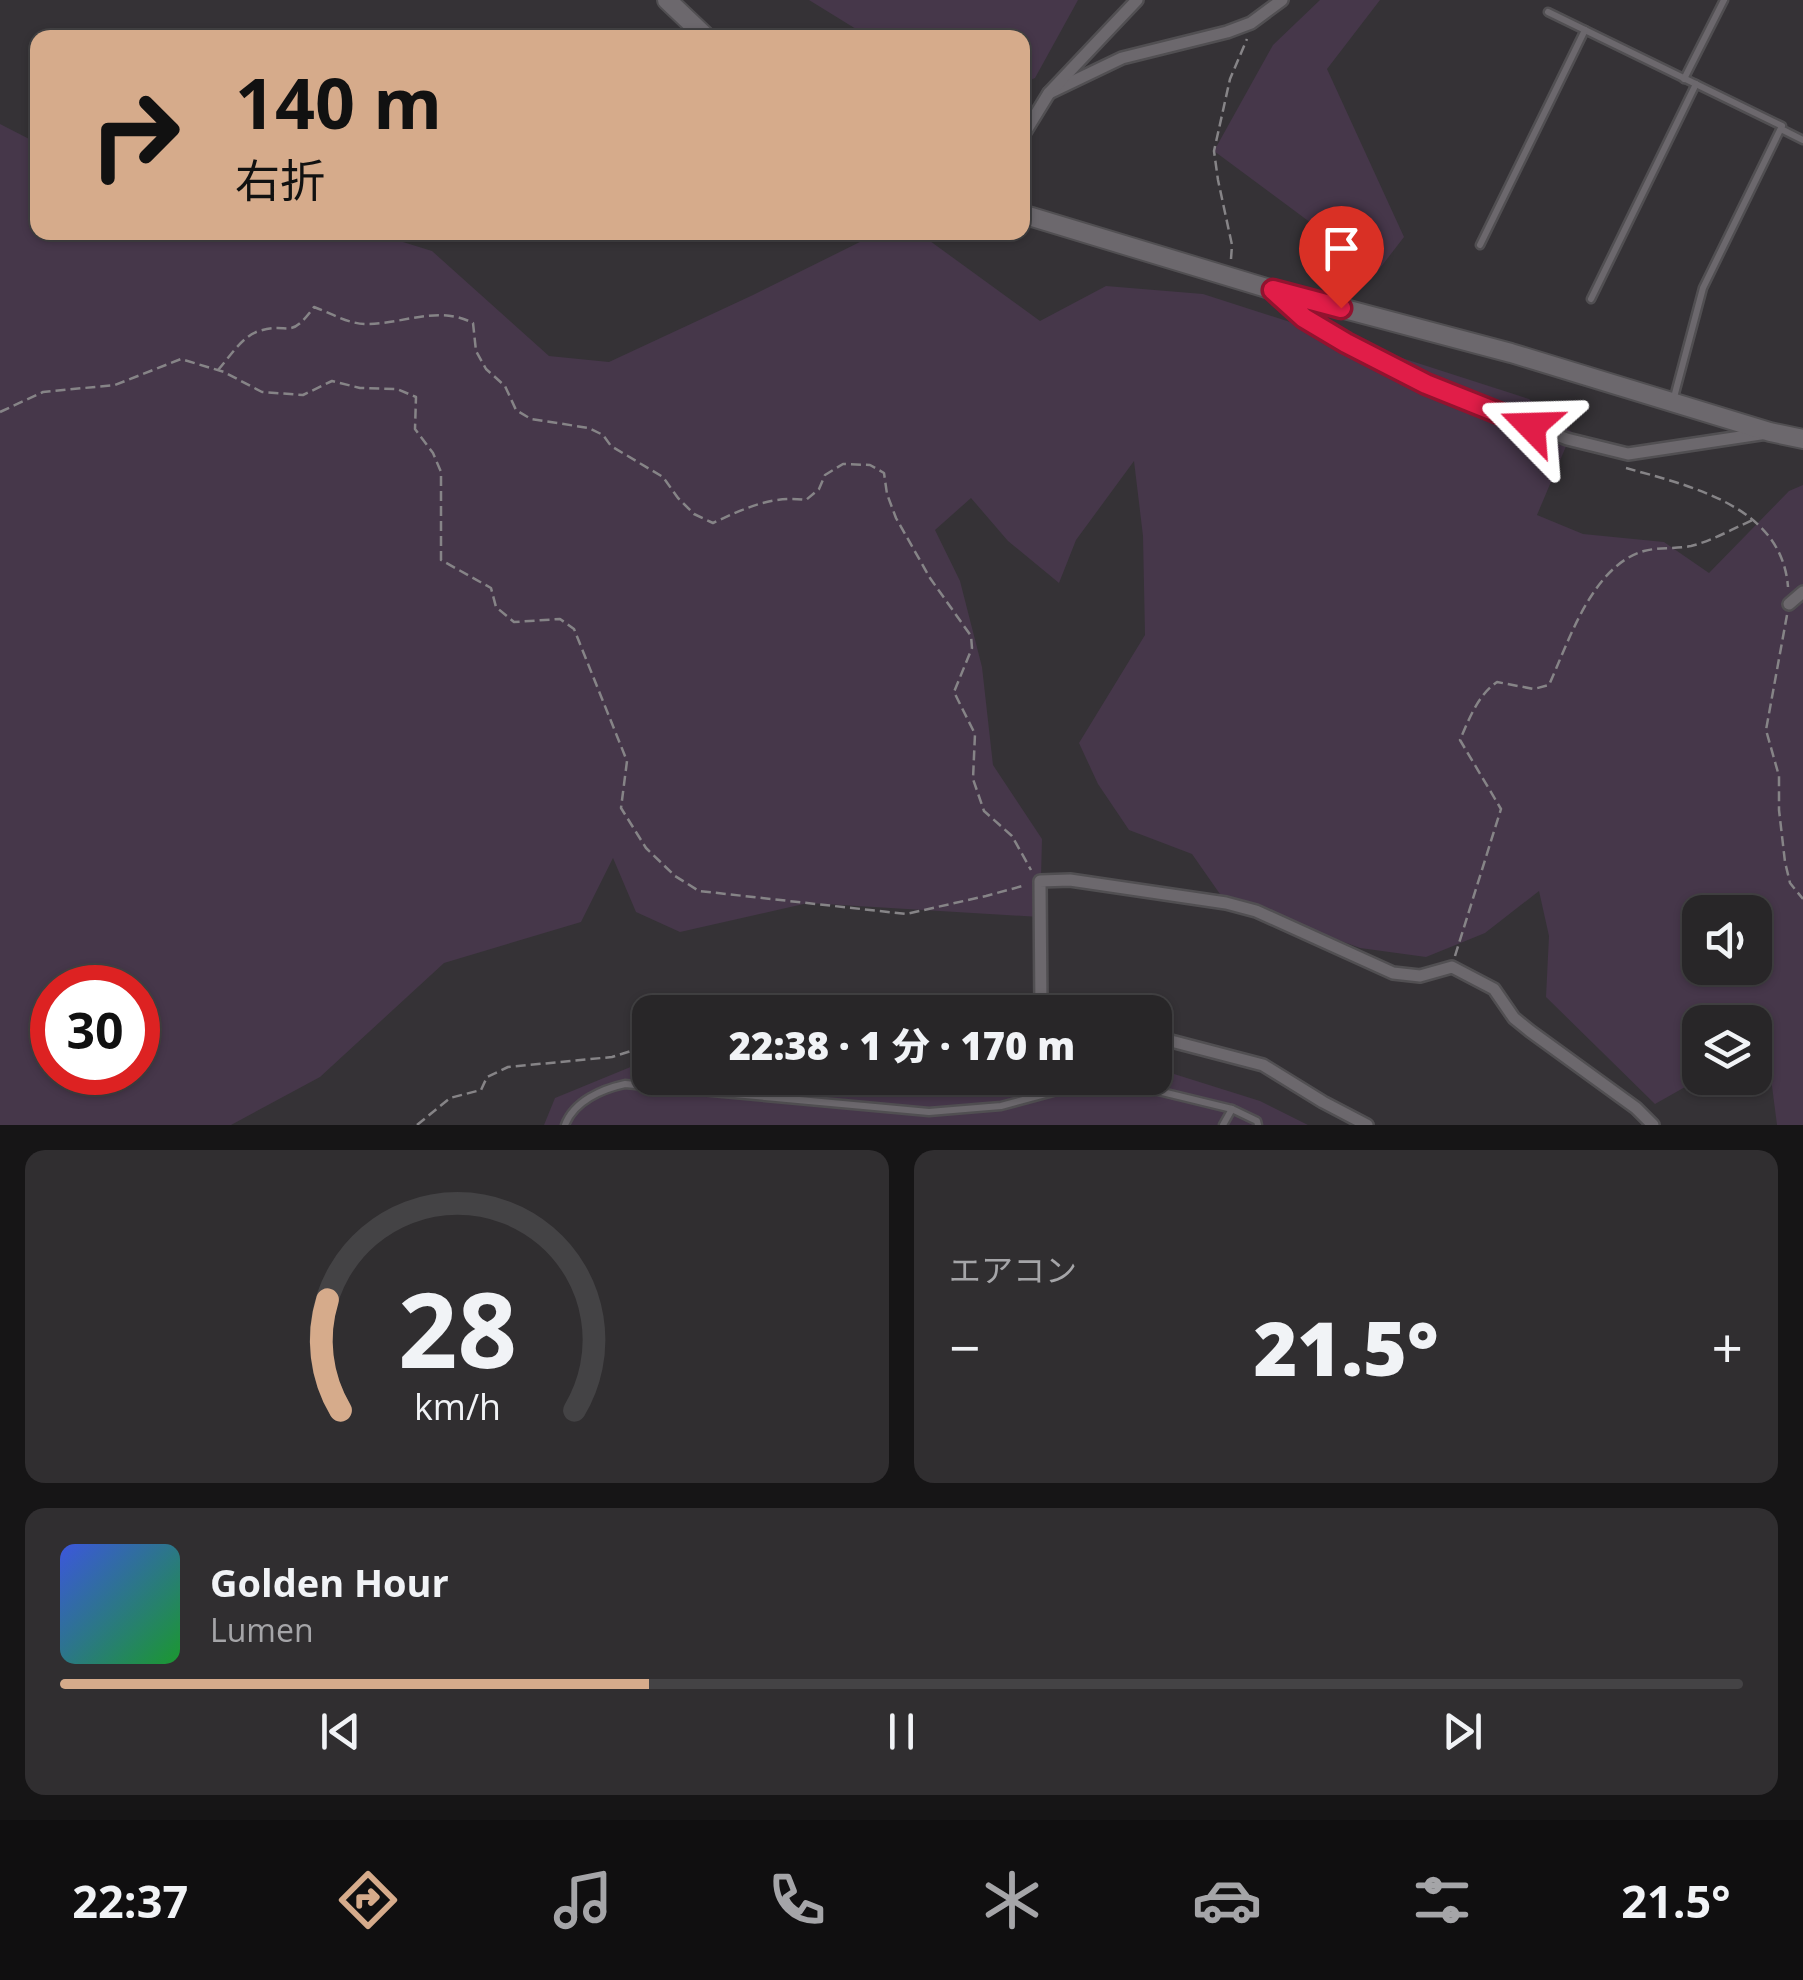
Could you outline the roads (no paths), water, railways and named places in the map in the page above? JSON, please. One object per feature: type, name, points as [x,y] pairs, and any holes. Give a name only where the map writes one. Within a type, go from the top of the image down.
[{"type":"street","points":[[667,0],[699,30]]},
{"type":"street","points":[[1030,124],[1048,93],[1137,0]]},
{"type":"street","points":[[1048,93],[1122,58],[1251,23],[1282,0]]},
{"type":"street","points":[[1030,216],[1273,290],[1511,353],[1803,439]]},
{"type":"street","points":[[1273,290],[1304,318],[1426,384],[1568,440],[1628,454],[1770,432]]},
{"type":"street","points":[[1789,604],[1803,592]]},
{"type":"street","points":[[1041,995],[1040,880],[1070,880],[1241,907],[1393,973],[1420,976],[1452,967],[1494,989],[1514,1018],[1636,1108],[1653,1125]]},
{"type":"street","points":[[1172,1040],[1263,1065],[1367,1125]]},
{"type":"lane","points":[[1684,79],[1724,0]]},
{"type":"lane","points":[[1548,12],[1782,126],[1781,129],[1803,140]]},
{"type":"lane","points":[[1480,245],[1585,30]]},
{"type":"lane","points":[[1591,298],[1696,84]]},
{"type":"lane","points":[[1673,402],[1702,288],[1781,129]]},
{"type":"lane","points":[[565,1125],[568,1116],[591,1096],[604,1088],[626,1084],[929,1112],[1002,1106],[1094,1081],[1112,1080],[1232,1109],[1258,1125]]},
{"type":"lane","points":[[1223,1125],[1232,1109]]}]
